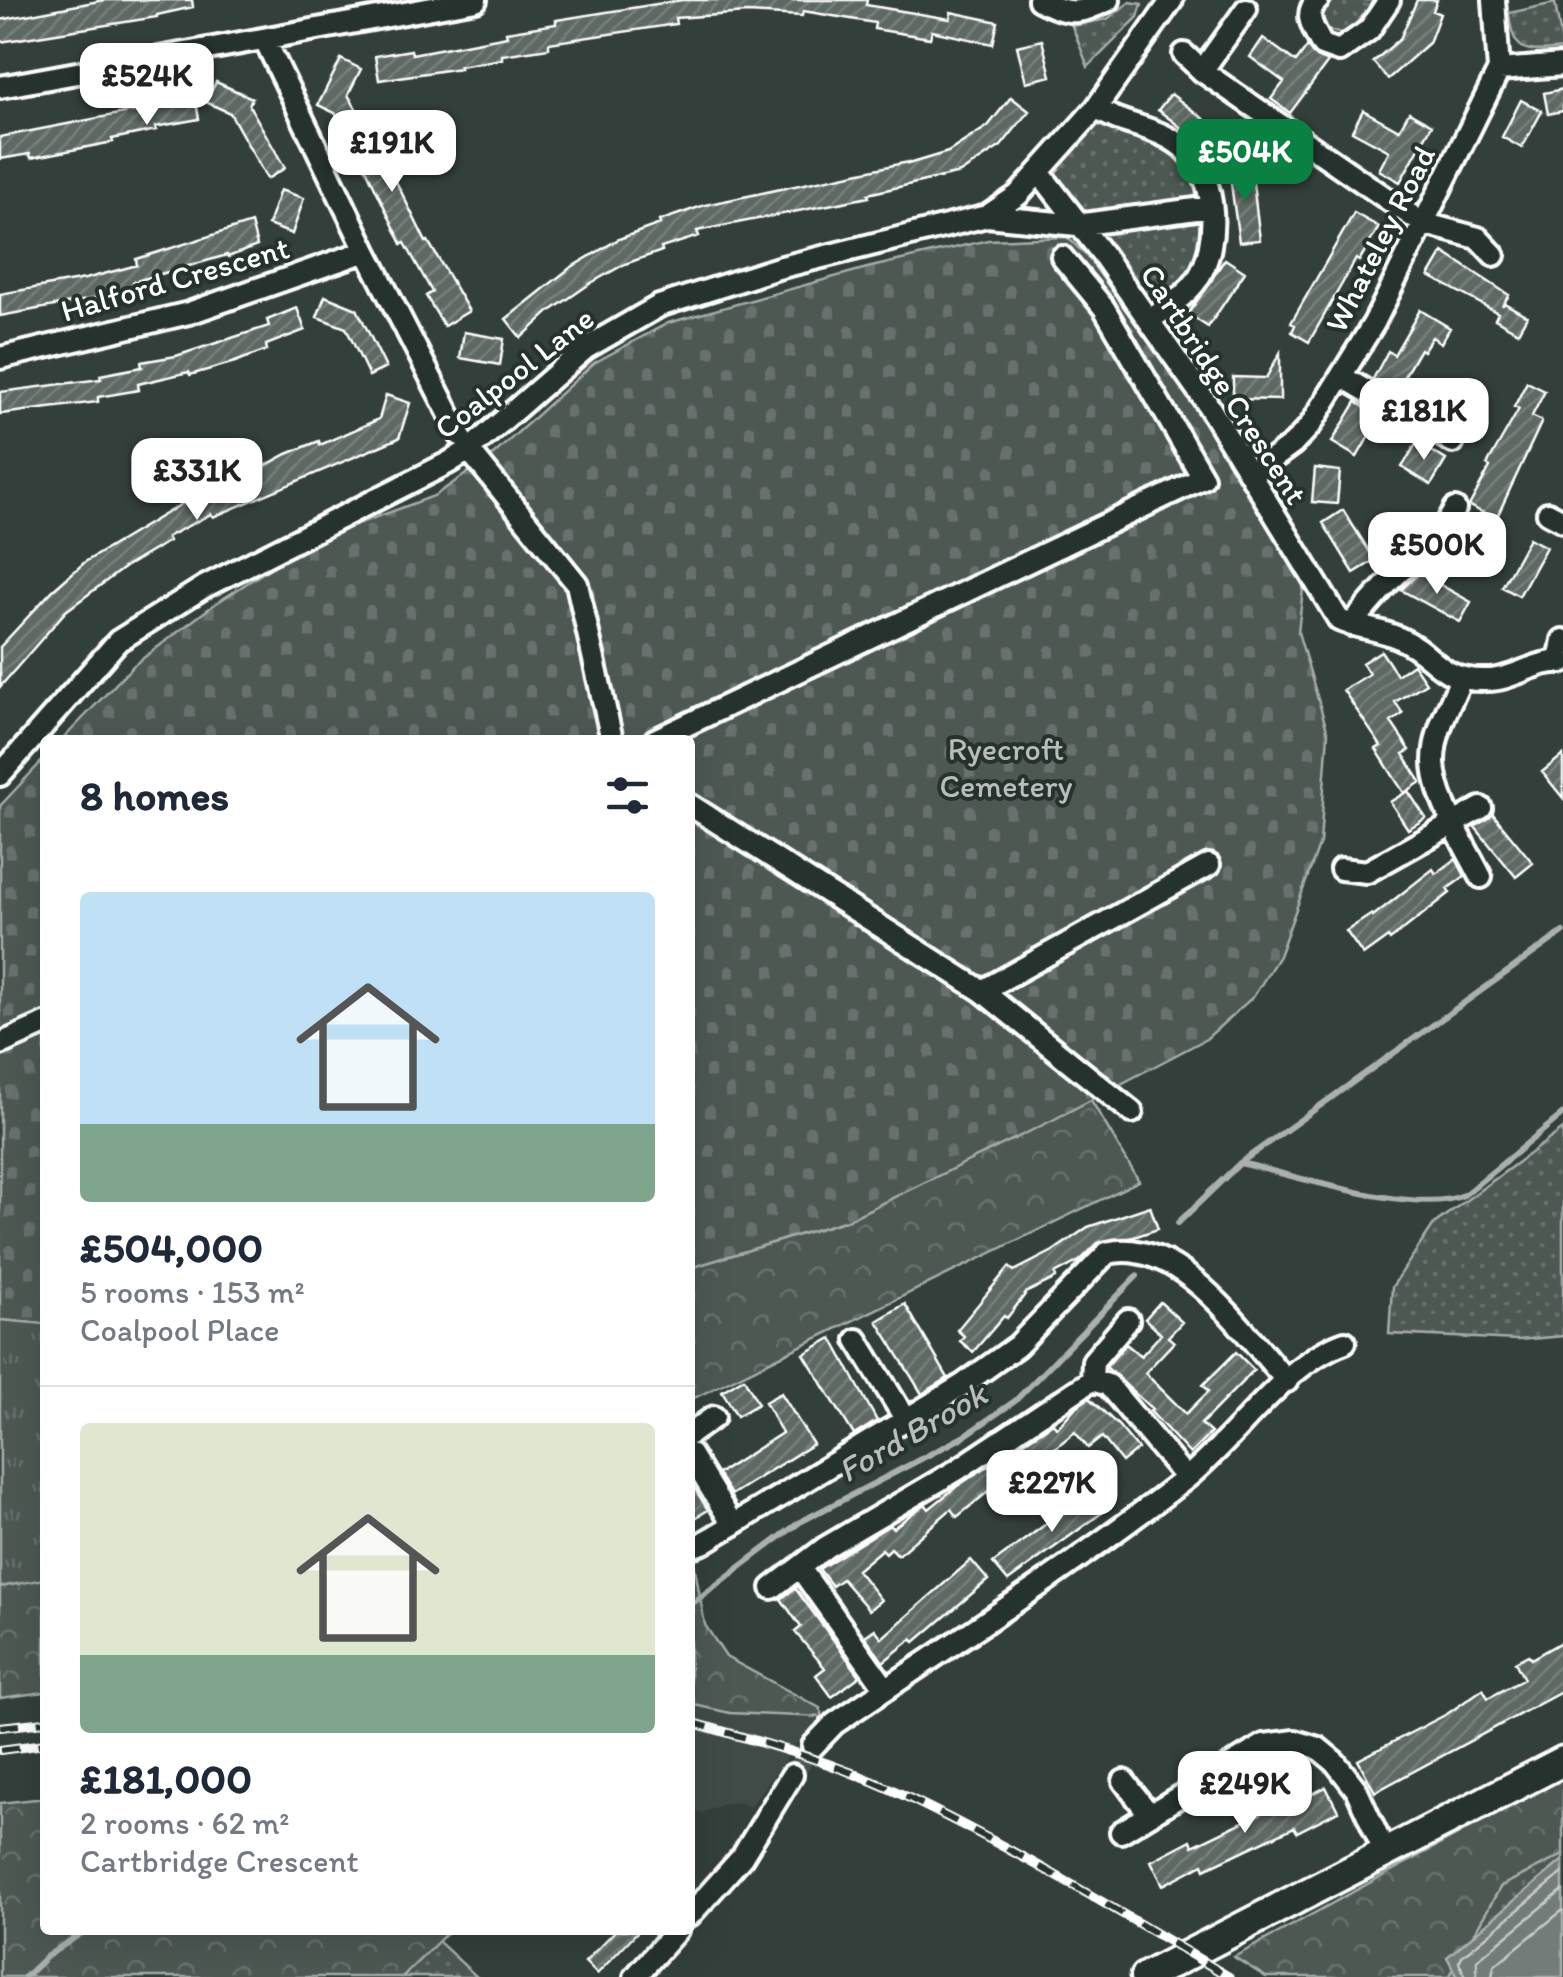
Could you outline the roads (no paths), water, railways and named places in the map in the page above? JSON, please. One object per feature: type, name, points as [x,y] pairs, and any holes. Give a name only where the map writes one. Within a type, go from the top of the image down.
[{"type":"highway","points":[[1146,1977],[1563,1761]]},
{"type":"street","points":[[0,87],[476,0]]},
{"type":"street","points":[[1038,0],[1077,14],[1109,0]]},
{"type":"street","name":"Coalpool Lane","points":[[0,775],[118,641],[204,587],[401,489],[586,348],[660,306],[778,268],[987,216],[1018,195],[1096,108],[1172,0]]},
{"type":"street","points":[[1318,0],[1308,16],[1312,26],[1322,45],[1339,51],[1369,30],[1389,0]]},
{"type":"street","points":[[1494,0],[1499,70],[1563,65]]},
{"type":"street","points":[[1202,71],[1246,9]]},
{"type":"street","points":[[265,40],[366,252],[464,442],[577,584],[611,735]]},
{"type":"street","points":[[1184,54],[1202,71],[1422,223],[1478,238],[1494,255]]},
{"type":"street","name":"Whateley Road","points":[[1252,474],[1293,444],[1310,426],[1342,376],[1374,322],[1499,70]]},
{"type":"street","points":[[1096,108],[1111,119],[1150,127],[1187,151],[1205,175],[1211,249],[1196,281],[1150,320]]},
{"type":"street","name":"Cartbridge Crescent","points":[[1038,172],[1150,320],[1252,474],[1321,594],[1339,620],[1351,625]]},
{"type":"street","points":[[987,216],[1076,225],[1210,207]]},
{"type":"street","name":"Halford Crescent","points":[[0,358],[189,314],[366,252]]},
{"type":"street","points":[[664,735],[1203,478],[1104,308],[1062,257]]},
{"type":"street","points":[[1342,376],[1452,442]]},
{"type":"street","points":[[1455,509],[1433,548],[1403,568],[1351,625],[1400,638],[1461,680],[1492,680],[1562,654]]},
{"type":"street","points":[[1433,548],[1451,547],[1474,558]]},
{"type":"street","points":[[1461,680],[1440,726],[1434,762],[1454,825],[1482,877]]},
{"type":"street","points":[[695,808],[982,992],[1132,1112]]},
{"type":"street","points":[[1341,868],[1367,872],[1480,808]]},
{"type":"street","points":[[982,992],[1209,865]]},
{"type":"street","points":[[0,1044],[40,1026]]},
{"type":"street","points":[[695,1545],[964,1384],[1017,1346],[1107,1253],[1128,1248],[1169,1262],[1215,1300],[1286,1382]]},
{"type":"street","points":[[1092,1380],[1093,1361],[1128,1320]]},
{"type":"street","points":[[856,1340],[906,1420]]},
{"type":"street","points":[[813,1746],[834,1724],[1024,1598],[1186,1478],[1286,1382],[1324,1350],[1346,1342]]},
{"type":"street","points":[[1092,1380],[1108,1385],[1186,1478]]},
{"type":"street","points":[[772,1588],[826,1547],[957,1470],[1092,1380]]},
{"type":"street","points":[[695,1430],[714,1417]]},
{"type":"street","points":[[695,1462],[733,1525]]},
{"type":"street","points":[[800,1568],[886,1689]]},
{"type":"street","points":[[1121,1832],[1264,1745],[1295,1741],[1318,1748],[1335,1762],[1356,1789],[1386,1855]]},
{"type":"street","points":[[695,1910],[742,1857],[792,1775]]},
{"type":"street","points":[[1124,1781],[1148,1814]]},
{"type":"street","points":[[635,1977],[673,1935]]},
{"type":"water","points":[[1563,1860],[1563,1977],[1458,1977],[1447,1957]]},
{"type":"waterway","name":"Ford Brook","points":[[1178,1223],[1240,1163],[1563,932]]},
{"type":"waterway","points":[[1240,1163],[1386,1197],[1443,1200],[1464,1195],[1563,1114]]},
{"type":"waterway","name":"Ford Brook","points":[[695,1601],[800,1522],[963,1437],[1015,1401],[1137,1276]]},
{"type":"waterway","name":"Ford Brook","points":[[25,1977],[79,1935]]},
{"type":"tunnel","points":[[792,1775],[813,1746]]},
{"type":"railway","points":[[0,1727],[40,1723]]},
{"type":"railway","points":[[695,1723],[824,1762],[901,1794],[1026,1859],[1229,1977]]},
{"type":"railway","points":[[0,1750],[40,1745]]},
{"type":"park label","name":"Ryecroft Cemetery","points":[[1006,768]]}]
